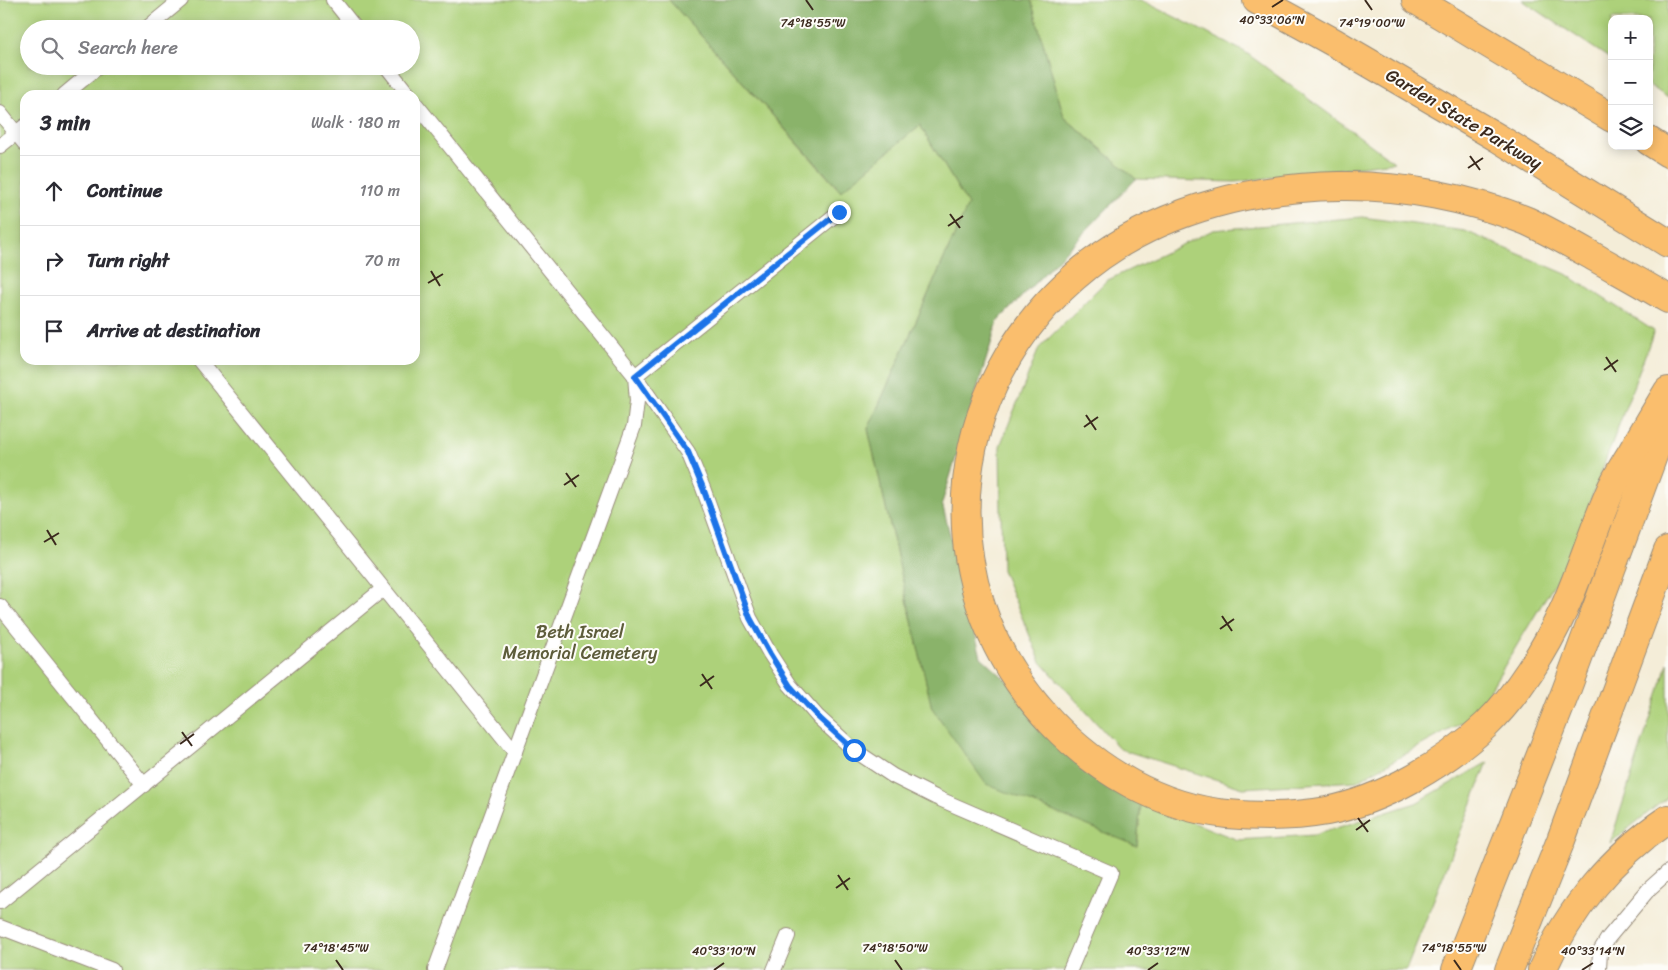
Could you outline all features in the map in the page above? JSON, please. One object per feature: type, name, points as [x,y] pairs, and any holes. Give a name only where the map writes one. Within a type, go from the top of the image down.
[{"type":"highway","name":"Garden State Parkway","points":[[1257,0],[1498,138],[1668,243]]},
{"type":"highway","points":[[1416,0],[1608,116]]},
{"type":"highway","points":[[1653,144],[1668,153]]},
{"type":"highway","points":[[1663,296],[1527,221],[1491,209],[1417,191],[1375,186],[1338,186],[1283,190],[1230,199],[1164,221],[1134,235],[1104,253],[1055,294],[1034,318],[1000,370],[987,398],[971,453],[965,512],[970,567],[986,621],[1012,675],[1048,719],[1093,761],[1121,779],[1149,793],[1181,804],[1215,812],[1250,816],[1288,816],[1328,811],[1386,791],[1430,767],[1486,725],[1510,698],[1534,664],[1563,611],[1614,483],[1668,391]]},
{"type":"highway","points":[[1456,970],[1566,691],[1668,415]]},
{"type":"highway","points":[[1509,970],[1561,840],[1668,550]]},
{"type":"highway","points":[[1542,970],[1559,936],[1596,884],[1634,845],[1668,819]]},
{"type":"lane","points":[[157,20],[182,0]]},
{"type":"lane","points":[[333,0],[349,20]]},
{"type":"lane","points":[[70,90],[89,75]]},
{"type":"lane","points":[[393,75],[405,90]]},
{"type":"lane","points":[[420,108],[635,376],[688,452],[750,618],[790,686],[818,717],[854,750],[893,776],[935,797],[1111,873],[1070,970]]},
{"type":"lane","points":[[0,113],[20,133]]},
{"type":"lane","points":[[0,146],[20,136]]},
{"type":"lane","points":[[635,376],[839,212]]},
{"type":"lane","points":[[203,365],[515,752]]},
{"type":"lane","points":[[435,970],[634,426],[637,400],[635,376]]},
{"type":"lane","points":[[0,902],[383,589]]},
{"type":"lane","points":[[0,606],[144,785]]},
{"type":"lane","points":[[1599,970],[1600,950],[1608,938],[1649,889],[1668,872]]},
{"type":"lane","points":[[0,926],[112,970]]},
{"type":"lane","points":[[774,970],[788,936]]},
{"type":"green space","name":"Beth Israel Memorial Cemetery","points":[[0,0],[669,0],[840,191],[920,125],[968,205],[868,429],[932,708],[1137,846],[1141,802],[1238,840],[1314,835],[1416,803],[1488,762],[1406,970],[0,970]]},
{"type":"green space","points":[[669,0],[1031,0],[1064,117],[1136,179],[998,321],[942,503],[981,657],[1141,802],[1137,846],[986,784],[932,708],[868,429],[968,205],[920,125],[841,191]]},
{"type":"green space","points":[[1031,0],[1141,0],[1245,52],[1394,162],[1235,182],[1136,179],[1064,117]]},
{"type":"green space","points":[[1522,0],[1668,0],[1668,98],[1653,88],[1653,15],[1608,15],[1608,57]]},
{"type":"green space","points":[[1362,217],[1465,231],[1566,274],[1654,331],[1568,561],[1474,716],[1357,781],[1243,788],[1120,749],[1041,662],[1002,570],[1000,446],[1039,348],[1106,281],[1213,230]]},
{"type":"green space","points":[[1668,663],[1668,797],[1610,843]]},
{"type":"route","points":[[839,212],[635,376],[688,452],[750,618],[770,654],[790,686],[818,717],[854,750]]}]
